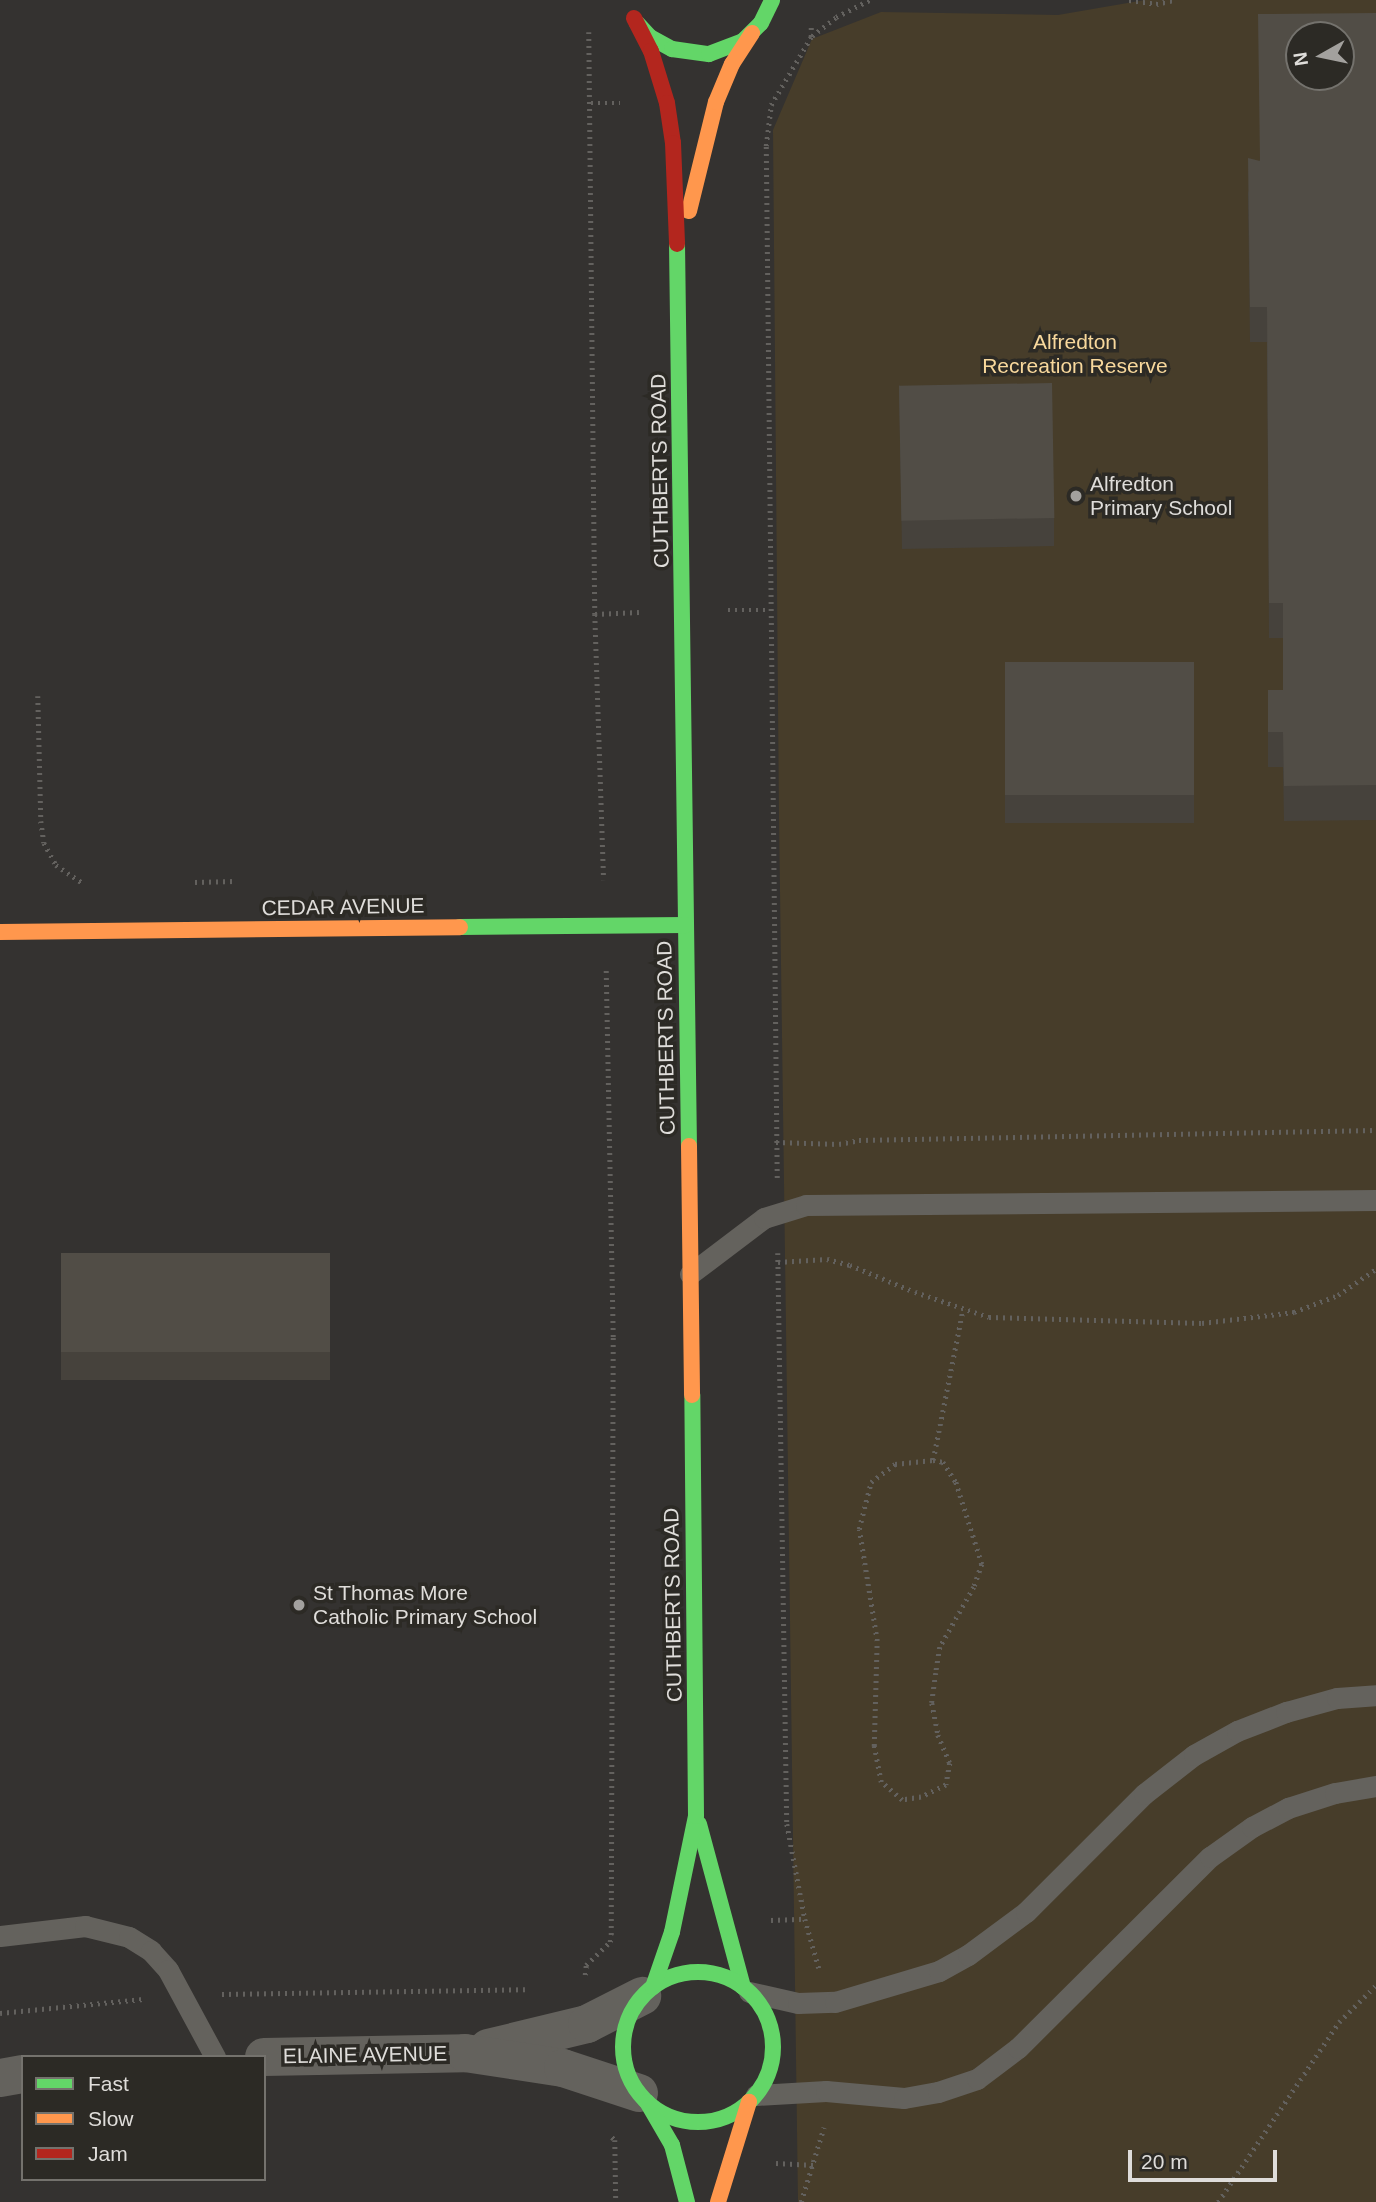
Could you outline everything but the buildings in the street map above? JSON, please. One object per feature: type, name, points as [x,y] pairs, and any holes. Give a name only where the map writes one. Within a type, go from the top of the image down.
[{"type":"street","name":"CUTHBERTS ROAD","points":[[626,0],[651,51],[667,103],[673,143],[678,260],[690,1273],[696,1816],[672,1932],[648,1991]]},
{"type":"street","points":[[756,28],[772,0]]},
{"type":"street","points":[[634,18],[650,37],[684,53],[720,51],[732,47],[786,0]]},
{"type":"street","name":"CUTHBERTS ROAD","points":[[678,260],[716,102],[732,64],[756,28]]},
{"type":"street","name":"CEDAR AVENUE","points":[[0,932],[686,925]]},
{"type":"street","name":"CUTHBERTS ROAD","points":[[696,1816],[746,1989]]},
{"type":"street","points":[[687,2202],[672,2145],[658,2117],[627,2073],[622,2050],[630,2016],[648,1991],[674,1975],[698,1972],[722,1976],[746,1989],[769,2024],[772,2048],[768,2073],[752,2099],[718,2202]]},
{"type":"street","name":"ELAINE AVENUE","points":[[465,2053],[587,2024],[648,1991]]},
{"type":"street","name":"ELAINE AVENUE","points":[[266,2057],[465,2053],[563,2068],[643,2098]]},
{"type":"street","points":[[0,2078],[21,2074]]},
{"type":"street","points":[[643,2098],[675,2119],[698,2122],[719,2119],[752,2099]]},
{"type":"lane","points":[[690,1273],[764,1218],[806,1205],[1376,1200]]},
{"type":"lane","points":[[746,1989],[783,2001],[822,2004],[857,1998],[939,1971],[968,1955],[1026,1912],[1144,1794],[1194,1755],[1237,1731],[1286,1712],[1337,1698],[1376,1695]]},
{"type":"lane","points":[[752,2099],[826,2091],[880,2098],[920,2097],[977,2079],[1018,2048],[1210,1857],[1252,1827],[1288,1808],[1335,1793],[1376,1786]]},
{"type":"lane","points":[[0,1936],[85,1926],[117,1933],[142,1945],[162,1961],[214,2055]]},
{"type":"path","points":[[870,0],[836,18],[811,37],[771,105],[766,145],[776,1142],[839,1144],[859,1140],[1376,1130]]},
{"type":"path","points":[[1129,0],[1156,4],[1174,0]]},
{"type":"path","points":[[811,12],[811,37]]},
{"type":"path","points":[[589,26],[596,614],[604,875]]},
{"type":"path","points":[[38,696],[41,821],[46,850],[56,866],[73,879],[94,887]]},
{"type":"path","points":[[190,882],[235,881]]},
{"type":"path","points":[[585,1987],[586,1965],[610,1941],[611,1935],[613,1337],[606,977]]},
{"type":"path","points":[[821,1973],[805,1919],[787,1824],[778,1262],[809,1259],[838,1262],[963,1309],[1011,1318],[1202,1323],[1239,1321],[1294,1311],[1338,1294],[1376,1269]]},
{"type":"path","points":[[933,1460],[963,1309]]},
{"type":"path","points":[[933,1460],[943,1461],[956,1482],[982,1564],[974,1587],[940,1647],[932,1703],[938,1735],[950,1763],[946,1785],[921,1797],[902,1800],[881,1782],[874,1746],[877,1641],[859,1529],[871,1482],[895,1464],[933,1460]]},
{"type":"path","points":[[1218,2202],[1339,2022],[1376,1985]]},
{"type":"path","points":[[0,2013],[182,1995],[530,1989]]},
{"type":"green space","name":"Alfredton Recreation Reserve","points":[[1145,0],[1376,0],[1376,2202],[798,2202],[779,817],[773,130],[812,39],[881,12],[1058,15]]},
{"type":"traffic: fast","points":[[637,23],[650,37],[672,49],[709,54],[743,41],[761,23],[772,0]]},
{"type":"traffic: fast","points":[[677,244],[689,1146]]},
{"type":"traffic: fast","points":[[460,927],[686,925]]},
{"type":"traffic: fast","points":[[653,1987],[672,1932],[696,1816],[692,1395]]},
{"type":"traffic: fast","points":[[699,1824],[743,1987]]},
{"type":"traffic: fast","points":[[698,1972],[727,1978],[751,1994],[767,2018],[773,2047],[767,2076],[751,2100],[727,2116],[698,2122],[669,2116],[645,2100],[629,2076],[623,2047],[629,2018],[645,1994],[669,1978],[698,1972]]},
{"type":"traffic: fast","points":[[647,2102],[672,2145],[687,2202]]},
{"type":"traffic: slow","points":[[689,211],[716,102],[732,64],[752,33]]},
{"type":"traffic: slow","points":[[0,932],[460,927]]},
{"type":"traffic: slow","points":[[689,1146],[692,1395]]},
{"type":"traffic: slow","points":[[718,2202],[749,2102]]},
{"type":"traffic: jam","points":[[634,18],[651,51],[667,103],[673,143],[677,244]]},
{"type":"place","name":"Alfredton Primary School","points":[[1076,496]]},
{"type":"place","name":"St Thomas More Catholic Primary School","points":[[299,1605]]}]
